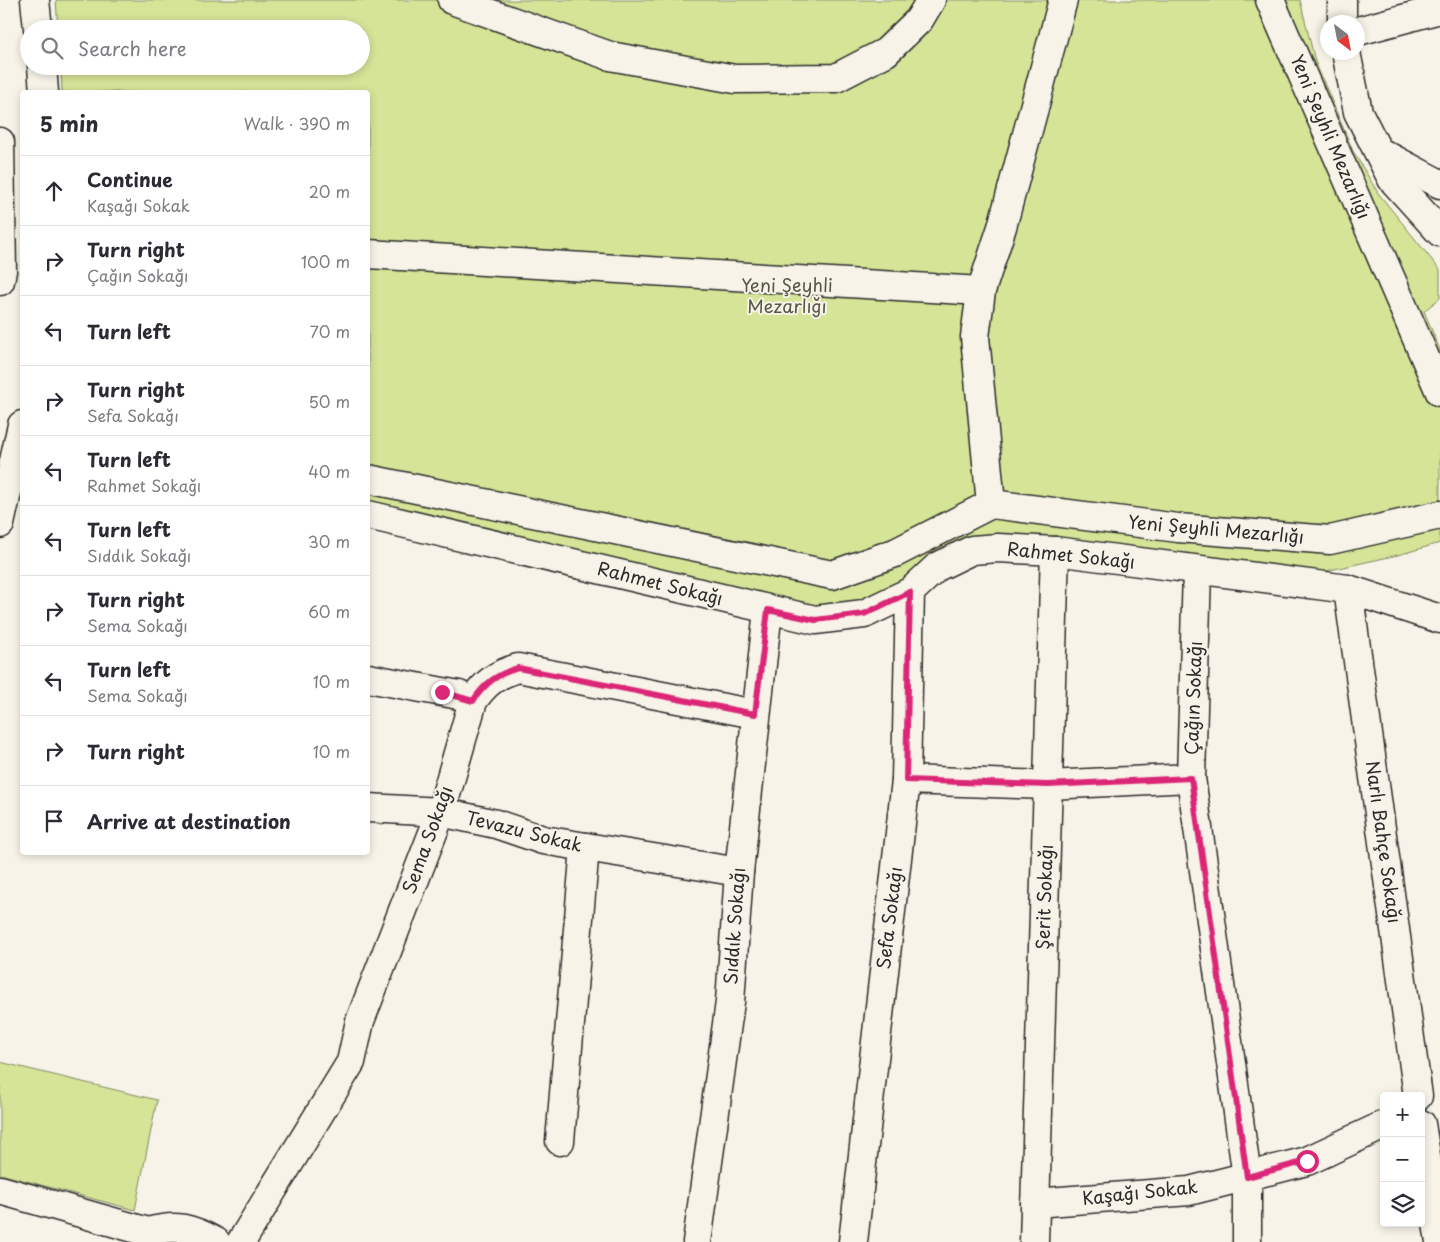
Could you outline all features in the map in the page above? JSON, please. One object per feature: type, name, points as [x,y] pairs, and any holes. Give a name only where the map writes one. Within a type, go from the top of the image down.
[{"type":"street","points":[[35,0],[37,20]]},
{"type":"street","points":[[452,0],[610,56],[744,79],[836,78],[886,52],[919,20],[932,0]]},
{"type":"street","points":[[370,479],[832,575],[895,553],[991,504],[975,337],[981,291],[1002,227],[1064,0]]},
{"type":"street","points":[[1342,0],[1342,15]]},
{"type":"street","name":"Yeni Şeyhli Mezarlığı","points":[[1278,7],[1440,392]]},
{"type":"street","points":[[1365,29],[1440,9]]},
{"type":"street","points":[[1348,60],[1358,112],[1392,180],[1440,232]]},
{"type":"street","points":[[43,75],[44,90]]},
{"type":"street","points":[[0,142],[2,271],[0,281]]},
{"type":"street","points":[[1378,151],[1440,184]]},
{"type":"street","points":[[370,254],[981,291]]},
{"type":"street","points":[[0,524],[4,487],[20,432]]},
{"type":"street","name":"Yeni Şeyhli Mezarlığı","points":[[991,504],[1178,528],[1330,540],[1440,515]]},
{"type":"street","name":"Rahmet Sokağı","points":[[370,515],[815,620],[864,614],[910,592],[937,567],[972,550],[998,548],[1055,551],[1197,571],[1348,589],[1440,619]]},
{"type":"street","name":"Şerit Sokağı","points":[[1034,1242],[1055,551]]},
{"type":"street","name":"Çağın Sokağı","points":[[1197,571],[1191,778],[1247,1177],[1246,1242]]},
{"type":"street","name":"Narlı Bahçe Sokağı","points":[[1348,589],[1417,1092]]},
{"type":"street","name":"Sefa Sokağı","points":[[853,1242],[906,780],[910,592]]},
{"type":"street","name":"Sıddık Sokağı","points":[[697,1242],[730,1002],[739,872],[768,610]]},
{"type":"street","name":"Sema Sokağı","points":[[241,1242],[351,1062],[360,1022],[441,812],[473,701],[483,686],[500,674],[518,668],[755,714]]},
{"type":"street","points":[[370,678],[459,695],[473,701]]},
{"type":"street","points":[[906,780],[1048,785],[1191,778]]},
{"type":"street","name":"Tevazu Sokak","points":[[370,808],[441,812],[496,824],[543,840],[739,872]]},
{"type":"street","points":[[560,1141],[586,847]]},
{"type":"street","points":[[1425,1100],[1440,1096]]},
{"type":"street","name":"Kaşağı Sokak","points":[[1035,1203],[1189,1191],[1307,1161],[1380,1128]]},
{"type":"street","points":[[1423,1137],[1440,1242]]},
{"type":"street","points":[[0,1190],[147,1237],[168,1226],[195,1230],[216,1242]]},
{"type":"green space","name":"Yeni Şeyhli Mezarlığı","points":[[56,0],[1300,0],[1315,61],[1353,151],[1378,193],[1440,270],[1440,298],[1424,311],[1440,350],[1440,543],[1398,555],[1312,574],[1040,541],[959,540],[905,580],[853,606],[825,607],[789,602],[370,502],[370,90],[62,90],[61,75],[370,75],[370,20],[57,20]]},
{"type":"green space","points":[[0,1062],[157,1100],[135,1210],[0,1174]]},
{"type":"route","points":[[442,692],[459,695],[473,701],[483,686],[500,674],[518,668],[755,714],[768,610],[815,620],[864,614],[910,592],[906,780],[1048,785],[1191,778],[1247,1177],[1307,1161]]}]
